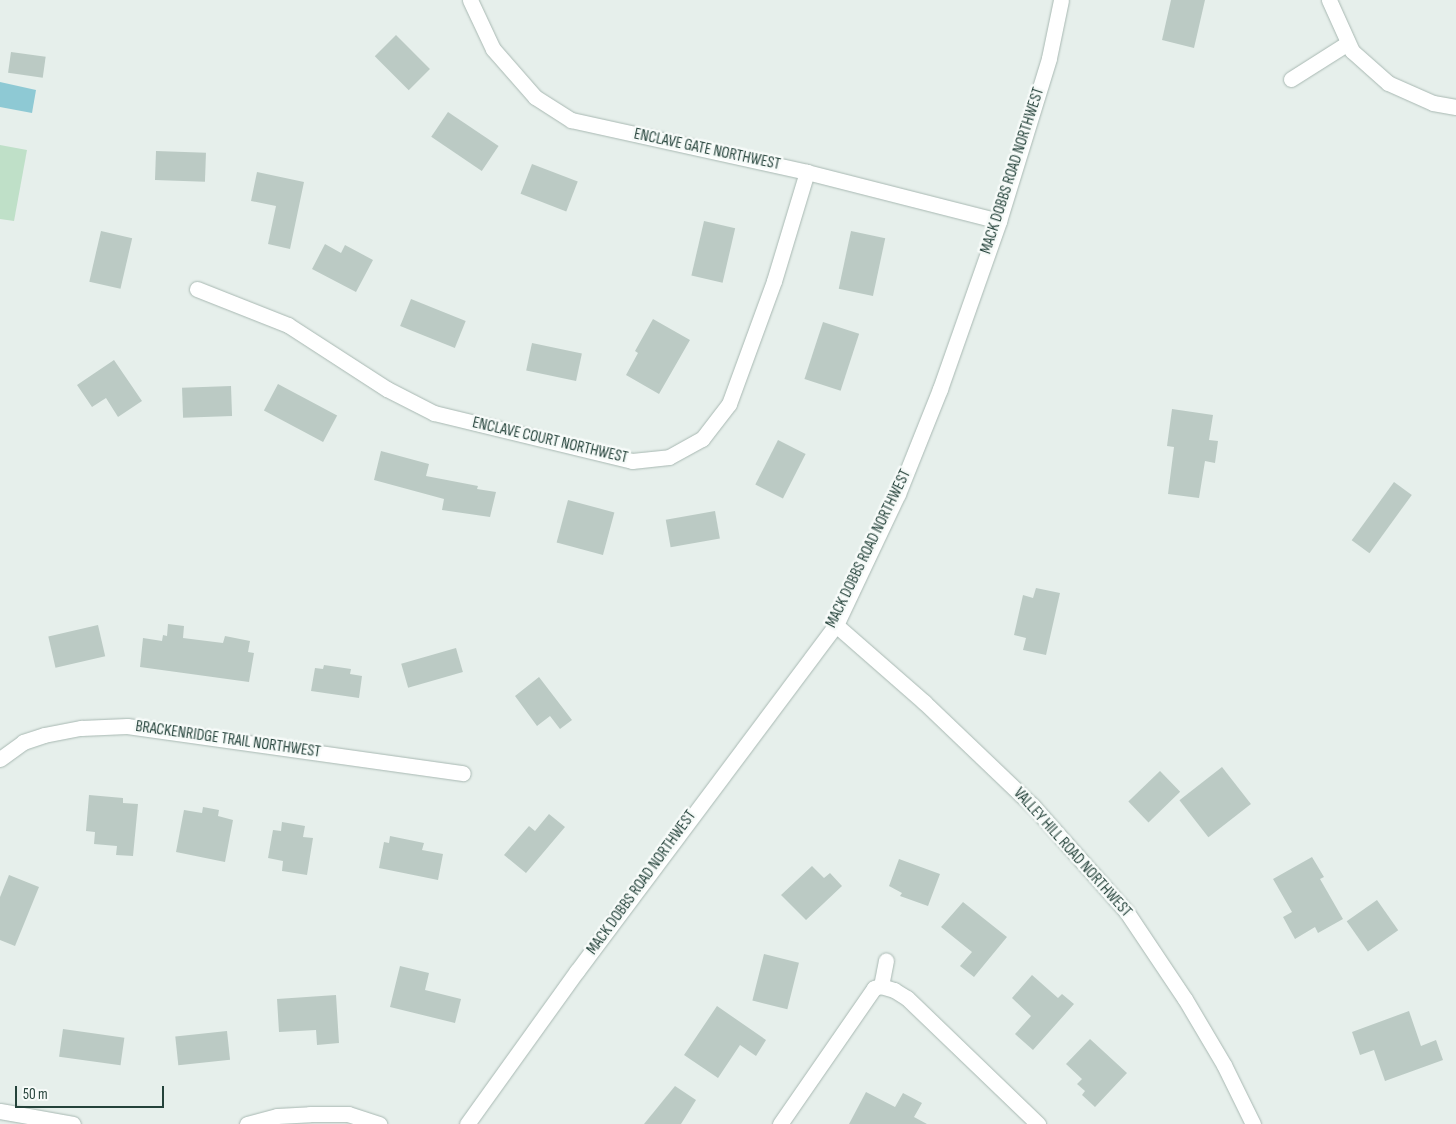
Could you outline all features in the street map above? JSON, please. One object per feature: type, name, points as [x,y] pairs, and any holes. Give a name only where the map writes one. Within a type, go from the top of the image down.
[{"type":"street","name":"ENCLAVE GATE NORTHWEST","points":[[470,0],[493,49],[535,97],[571,120],[807,172],[999,221]]},
{"type":"street","name":"MACK DOBBS ROAD NORTHWEST","points":[[467,1124],[594,948],[836,625],[898,494],[940,389],[999,221],[1049,58],[1062,0]]},
{"type":"street","points":[[1329,0],[1352,51],[1388,83],[1433,103],[1456,107]]},
{"type":"street","points":[[1292,79],[1348,43]]},
{"type":"street","name":"ENCLAVE COURT NORTHWEST","points":[[197,289],[288,325],[387,390],[434,412],[632,461],[669,457],[702,439],[729,404],[774,281],[807,172]]},
{"type":"street","name":"VALLEY HILL ROAD NORTHWEST","points":[[836,625],[924,702],[1033,806],[1126,911],[1185,999],[1224,1065],[1254,1124]]},
{"type":"street","name":"BRACKENRIDGE TRAIL NORTHWEST","points":[[0,759],[23,742],[44,735],[81,728],[127,726],[462,773]]},
{"type":"street","points":[[882,986],[886,960]]},
{"type":"street","points":[[780,1124],[874,988],[882,986],[894,990],[907,998],[1038,1124]]},
{"type":"street","points":[[0,1111],[73,1124]]},
{"type":"street","points":[[247,1124],[277,1116],[310,1114],[348,1114],[379,1124]]},
{"type":"green space","points":[[0,145],[27,150],[14,221],[0,219]]},
{"type":"water","points":[[0,82],[36,90],[32,113],[0,107]]},
{"type":"building","points":[[1171,0],[1205,0],[1194,48],[1162,40]]},
{"type":"building","points":[[396,35],[430,69],[409,90],[375,56]]},
{"type":"building","points":[[11,52],[46,57],[43,78],[8,73]]},
{"type":"building","points":[[448,112],[499,146],[482,171],[431,137]]},
{"type":"building","points":[[156,151],[206,153],[205,182],[155,180]]},
{"type":"building","points":[[532,164],[578,182],[566,211],[521,194]]},
{"type":"building","points":[[257,172],[304,182],[290,249],[268,244],[276,206],[251,201]]},
{"type":"building","points":[[704,221],[735,228],[723,283],[691,276]]},
{"type":"building","points":[[101,231],[132,238],[120,289],[89,282]]},
{"type":"building","points":[[851,231],[885,238],[873,296],[839,289]]},
{"type":"building","points":[[325,244],[341,253],[345,245],[373,260],[356,292],[312,269]]},
{"type":"building","points":[[411,299],[466,321],[455,348],[400,326]]},
{"type":"building","points":[[653,319],[690,340],[659,394],[626,375],[638,353],[635,351]]},
{"type":"building","points":[[823,322],[859,334],[841,391],[804,379]]},
{"type":"building","points":[[532,343],[582,354],[576,381],[526,370]]},
{"type":"building","points":[[114,360],[142,401],[118,417],[106,398],[92,407],[77,385]]},
{"type":"building","points":[[278,384],[337,415],[323,442],[264,410]]},
{"type":"building","points":[[231,386],[232,416],[183,418],[182,388]]},
{"type":"building","points":[[1172,409],[1213,415],[1209,440],[1218,441],[1215,463],[1205,461],[1199,498],[1168,494],[1174,447],[1167,446]]},
{"type":"building","points":[[778,440],[806,454],[783,499],[755,485]]},
{"type":"building","points":[[381,451],[429,464],[426,476],[478,486],[477,489],[496,492],[490,517],[442,510],[444,499],[374,480]]},
{"type":"building","points":[[1394,482],[1412,495],[1369,553],[1352,540]]},
{"type":"building","points":[[568,500],[614,512],[603,555],[557,543]]},
{"type":"building","points":[[715,511],[720,539],[671,547],[666,520]]},
{"type":"building","points":[[1036,588],[1060,593],[1046,655],[1023,650],[1026,638],[1014,635],[1023,595],[1033,598]]},
{"type":"building","points":[[168,624],[184,626],[183,638],[223,643],[225,636],[250,641],[248,652],[254,653],[249,682],[140,667],[143,638],[162,641],[163,635],[167,636]]},
{"type":"building","points":[[98,625],[105,656],[56,668],[48,636]]},
{"type":"building","points":[[456,648],[463,672],[408,688],[401,664]]},
{"type":"building","points":[[324,665],[351,669],[350,674],[362,676],[359,698],[311,691],[315,668],[323,669]]},
{"type":"building","points":[[539,677],[572,720],[560,729],[550,716],[537,726],[515,696]]},
{"type":"building","points":[[1222,767],[1251,804],[1208,837],[1179,800]]},
{"type":"building","points":[[1160,771],[1180,792],[1148,822],[1128,802]]},
{"type":"building","points":[[89,795],[123,798],[123,803],[138,804],[133,856],[116,855],[117,846],[94,844],[95,832],[86,831]]},
{"type":"building","points":[[203,807],[219,810],[218,816],[233,820],[225,862],[176,852],[184,810],[202,813]]},
{"type":"building","points":[[549,814],[565,827],[526,873],[504,855],[529,826],[535,831]]},
{"type":"building","points":[[282,822],[305,826],[303,837],[313,838],[307,875],[282,871],[283,861],[268,858],[273,830],[281,831]]},
{"type":"building","points":[[390,836],[424,843],[422,850],[443,854],[438,880],[379,868],[384,842],[389,843]]},
{"type":"building","points":[[1312,857],[1324,877],[1320,879],[1343,919],[1318,933],[1315,927],[1295,939],[1283,917],[1292,912],[1273,879]]},
{"type":"building","points":[[899,859],[940,874],[928,906],[900,896],[902,893],[889,886]]},
{"type":"building","points":[[812,866],[824,878],[830,873],[842,886],[806,920],[781,895]]},
{"type":"building","points":[[9,875],[39,887],[15,946],[0,940],[0,897]]},
{"type":"building","points":[[1377,900],[1398,930],[1368,952],[1347,921]]},
{"type":"building","points":[[963,902],[1007,937],[974,977],[960,966],[972,952],[941,927]]},
{"type":"building","points":[[764,954],[799,963],[787,1009],[752,1001]]},
{"type":"building","points":[[400,966],[429,973],[425,990],[461,999],[455,1023],[390,1007]]},
{"type":"building","points":[[1032,975],[1058,998],[1062,994],[1074,1004],[1033,1050],[1015,1034],[1031,1016],[1012,998]]},
{"type":"building","points":[[336,995],[339,1043],[317,1045],[316,1030],[279,1032],[277,999]]},
{"type":"building","points":[[717,1006],[766,1040],[756,1056],[740,1045],[718,1078],[684,1055]]},
{"type":"building","points":[[1409,1011],[1421,1046],[1436,1040],[1443,1060],[1385,1081],[1374,1050],[1360,1055],[1352,1032]]},
{"type":"building","points":[[63,1029],[124,1038],[120,1065],[59,1057]]},
{"type":"building","points":[[227,1031],[230,1060],[178,1065],[175,1036]]},
{"type":"building","points":[[1090,1039],[1127,1073],[1095,1107],[1082,1095],[1085,1091],[1077,1084],[1082,1079],[1066,1064]]},
{"type":"building","points":[[675,1086],[696,1100],[681,1124],[644,1124]]},
{"type":"building","points":[[866,1092],[895,1107],[903,1093],[922,1103],[914,1117],[927,1124],[849,1124]]}]
